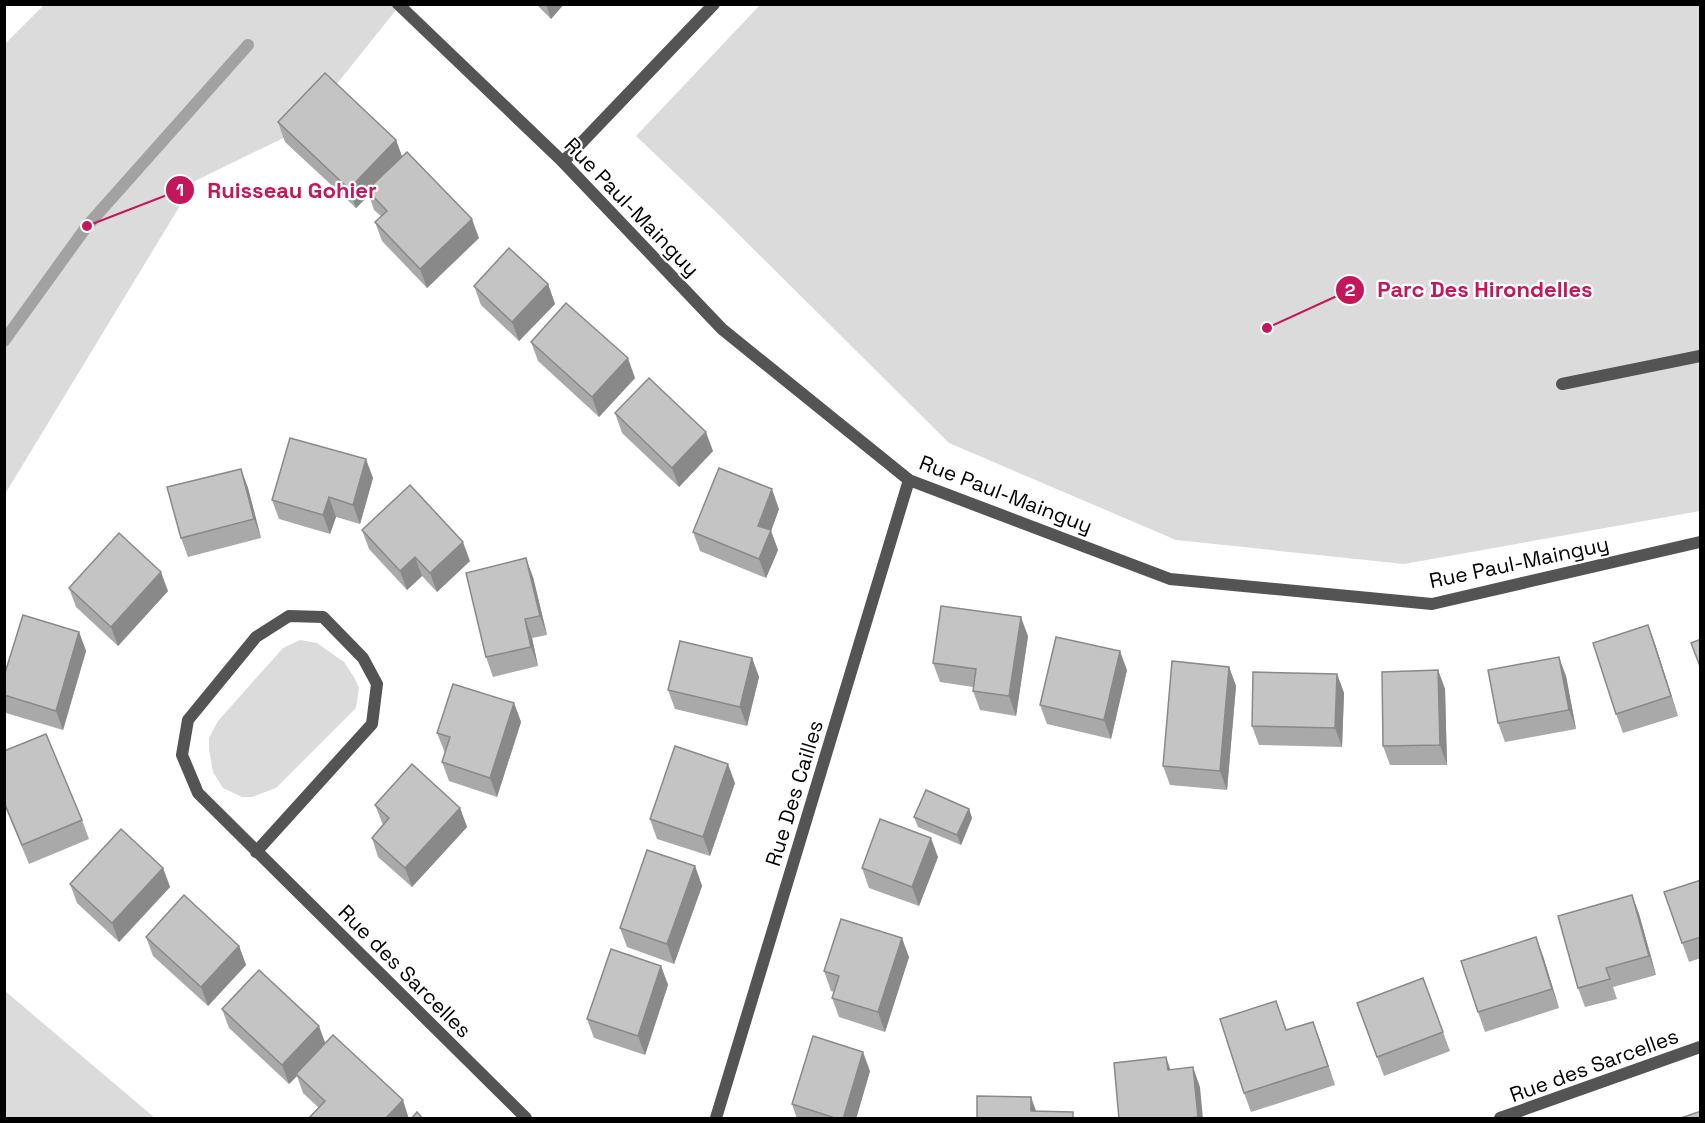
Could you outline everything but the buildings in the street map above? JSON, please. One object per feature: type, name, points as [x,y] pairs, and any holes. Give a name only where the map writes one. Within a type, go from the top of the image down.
[{"type":"street","name":"Rue Paul-Mainguy","points":[[398,4],[563,162],[722,329],[909,480],[1170,579],[1432,604],[1701,542]]},
{"type":"street","points":[[563,162],[714,4]]},
{"type":"street","points":[[1562,384],[1701,356]]},
{"type":"street","name":"Rue Des Cailles","points":[[716,1119],[909,480]]},
{"type":"street","name":"Rue des Sarcelles","points":[[256,852],[372,724],[377,684],[363,658],[323,617],[290,616],[255,637],[188,720],[183,755],[198,793],[256,852],[526,1119]]},
{"type":"street","name":"Rue des Sarcelles","points":[[1500,1119],[1701,1047]]},
{"type":"shaded area","points":[[44,5],[400,5],[300,130],[195,181],[5,494],[4,45]]},
{"type":"shaded area","points":[[760,5],[1700,5],[1700,511],[1404,564],[1176,540],[949,443],[636,136]]},
{"type":"shaded area","points":[[300,640],[317,643],[344,662],[359,688],[356,708],[276,788],[252,797],[242,797],[223,788],[213,772],[209,738],[218,721],[283,648]]},
{"type":"shaded area","points":[[5,991],[155,1118],[5,1118]]},
{"type":"waterway","points":[[4,341],[87,226],[248,45]]},
{"type":"place","name":"Ruisseau Gohier","points":[[87,226]]},
{"type":"place","name":"Parc Des Hirondelles","points":[[1267,328]]}]
